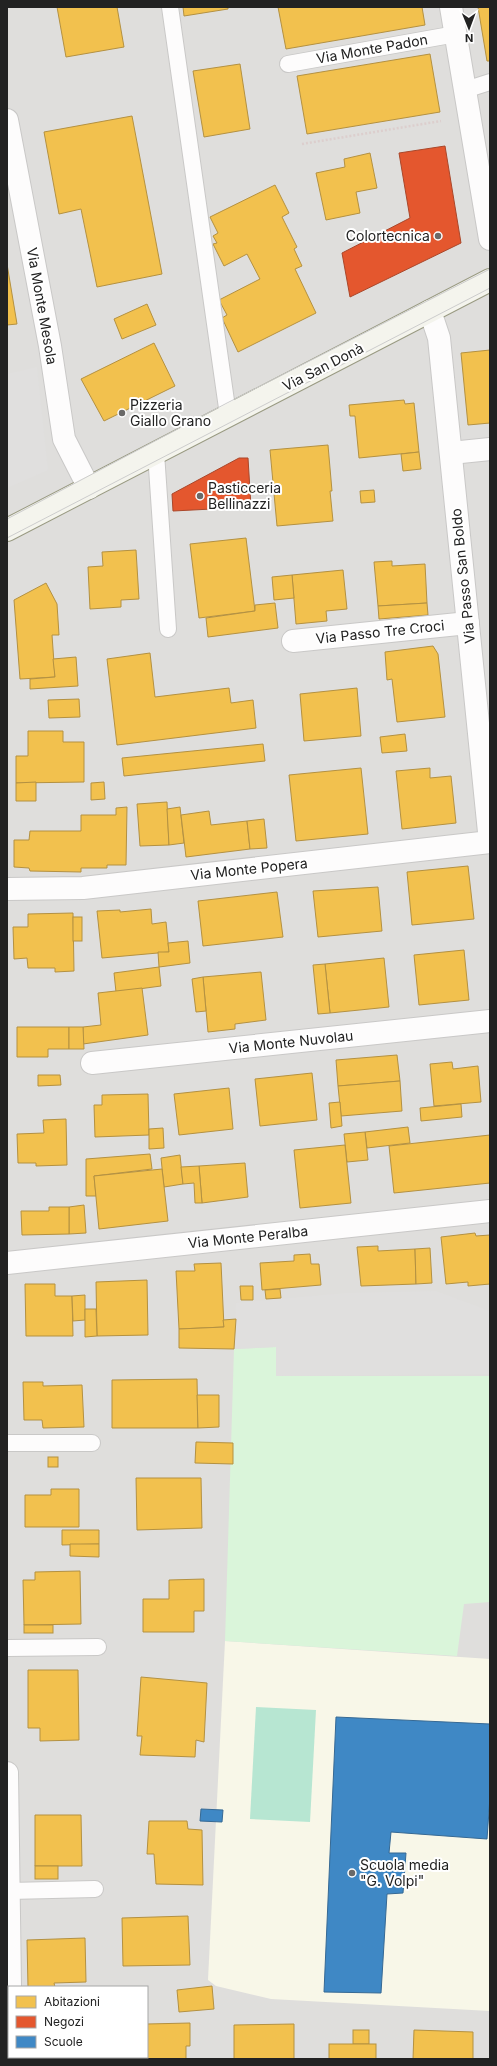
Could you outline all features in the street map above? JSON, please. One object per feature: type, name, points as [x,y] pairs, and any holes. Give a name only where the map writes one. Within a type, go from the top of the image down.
[{"type":"main road","name":"Via San Donà","points":[[7,530],[490,280]]},
{"type":"street","points":[[452,7],[490,239]]},
{"type":"street","name":"Via Monte Mesola","points":[[7,120],[50,346],[64,439],[89,488]]},
{"type":"street","name":"Via Passo San Boldo","points":[[430,310],[439,338],[468,623],[481,666],[490,842]]},
{"type":"street","points":[[451,453],[490,449]]},
{"type":"street","name":"Via Passo Tre Croci","points":[[292,641],[468,623]]},
{"type":"street","name":"Via Monte Popera","points":[[7,889],[83,888],[490,842]]},
{"type":"street","name":"Via Monte Nuvolau","points":[[92,1063],[490,1021]]},
{"type":"street","name":"Via Monte Peralba","points":[[7,1263],[490,1211]]},
{"type":"street","points":[[7,1773],[10,1986]]},
{"type":"lane","points":[[170,7],[228,415]]},
{"type":"lane","name":"Via Monte Padon","points":[[288,64],[456,34]]},
{"type":"lane","points":[[465,90],[490,82]]},
{"type":"lane","points":[[156,454],[168,629]]},
{"type":"lane","points":[[7,1443],[92,1443]]},
{"type":"lane","points":[[7,1648],[98,1647]]},
{"type":"lane","points":[[8,1891],[95,1888]]},
{"type":"path","points":[[302,144],[470,116]]},
{"type":"shaded area","points":[[7,7],[490,7],[490,2059],[7,2059]]},
{"type":"shaded area","points":[[37,367],[48,470],[7,488],[7,374]]},
{"type":"shaded area","points":[[436,1291],[490,1311],[490,1374],[276,1376],[276,1347],[234,1349],[236,1303],[346,1293]]},
{"type":"shaded area","name":"Scuola media \"G. Volpi\"","points":[[225,1641],[490,1659],[490,2011],[271,1999],[216,1986],[208,1980]]},
{"type":"green space","points":[[276,1347],[276,1376],[490,1376],[490,1602],[464,1604],[457,1656],[225,1641],[234,1349]]},
{"type":"green space","points":[[256,1707],[316,1710],[310,1822],[250,1819]]},
{"type":"building: Abitazioni","points":[[57,7],[117,7],[124,47],[66,57]]},
{"type":"building: Abitazioni","points":[[183,7],[228,7],[228,9],[184,16]]},
{"type":"building: Abitazioni","points":[[278,7],[422,7],[425,25],[286,49]]},
{"type":"building: Abitazioni","points":[[478,7],[490,7],[490,61],[487,61]]},
{"type":"building: Abitazioni","points":[[430,54],[440,112],[307,134],[297,76]]},
{"type":"building: Abitazioni","points":[[240,64],[250,129],[204,137],[193,71]]},
{"type":"building: Abitazioni","points":[[132,116],[162,274],[97,287],[81,209],[59,214],[44,132]]},
{"type":"building: Abitazioni","points":[[370,153],[377,188],[356,192],[360,213],[326,220],[316,173],[345,167],[344,159]]},
{"type":"building: Abitazioni","points":[[275,185],[289,213],[282,217],[297,247],[294,249],[302,266],[295,269],[316,313],[238,352],[222,318],[227,315],[219,300],[260,279],[247,254],[224,266],[213,244],[217,243],[213,236],[218,233],[210,217]]},
{"type":"building: Abitazioni","points":[[7,264],[17,324],[7,325]]},
{"type":"building: Abitazioni","points":[[147,304],[156,325],[122,339],[114,319]]},
{"type":"building: Abitazioni","points":[[154,343],[175,386],[104,421],[81,379]]},
{"type":"building: Abitazioni","points":[[490,350],[490,423],[468,425],[461,353]]},
{"type":"building: Abitazioni","points":[[404,400],[405,404],[414,403],[419,452],[359,458],[355,416],[350,416],[349,405]]},
{"type":"building: Abitazioni","points":[[328,445],[333,521],[277,526],[270,450]]},
{"type":"building: Abitazioni","points":[[419,452],[421,469],[403,471],[401,454]]},
{"type":"building: Abitazioni","points":[[374,490],[375,502],[361,503],[360,491]]},
{"type":"building: Abitazioni","points":[[246,538],[255,611],[199,618],[190,544]]},
{"type":"building: Abitazioni","points":[[136,550],[139,599],[121,600],[121,607],[90,609],[88,567],[103,566],[102,552]]},
{"type":"building: Abitazioni","points":[[392,561],[392,566],[425,564],[427,603],[378,606],[374,562]]},
{"type":"building: Abitazioni","points":[[343,570],[347,609],[326,611],[327,621],[296,624],[292,575]]},
{"type":"building: Abitazioni","points":[[292,575],[294,598],[274,600],[272,577]]},
{"type":"building: Abitazioni","points":[[46,583],[57,604],[59,635],[52,635],[55,677],[20,679],[14,600]]},
{"type":"building: Abitazioni","points":[[275,603],[278,628],[208,637],[206,618],[255,611],[255,605]]},
{"type":"building: Abitazioni","points":[[427,603],[428,615],[379,619],[378,606]]},
{"type":"building: Abitazioni","points":[[433,646],[438,654],[445,717],[397,722],[392,679],[387,680],[385,652]]},
{"type":"building: Abitazioni","points":[[150,653],[155,697],[229,688],[231,703],[253,700],[256,728],[117,745],[107,659]]},
{"type":"building: Abitazioni","points":[[76,657],[78,686],[30,689],[30,679],[55,677],[53,659]]},
{"type":"building: Abitazioni","points":[[357,688],[361,736],[304,741],[300,694]]},
{"type":"building: Abitazioni","points":[[79,699],[80,717],[49,718],[48,700]]},
{"type":"building: Abitazioni","points":[[28,731],[63,731],[63,742],[84,742],[84,782],[16,783],[16,756],[28,756]]},
{"type":"building: Abitazioni","points":[[405,734],[407,751],[382,753],[380,737]]},
{"type":"building: Abitazioni","points":[[263,744],[265,761],[124,776],[122,758]]},
{"type":"building: Abitazioni","points":[[361,768],[368,834],[296,841],[289,775]]},
{"type":"building: Abitazioni","points":[[430,768],[430,778],[451,776],[456,823],[402,829],[396,771]]},
{"type":"building: Abitazioni","points":[[36,782],[36,801],[16,801],[16,783]]},
{"type":"building: Abitazioni","points":[[104,782],[105,799],[91,800],[91,783]]},
{"type":"building: Abitazioni","points":[[167,802],[169,845],[140,846],[137,804]]},
{"type":"building: Abitazioni","points":[[127,807],[126,865],[107,865],[107,868],[81,868],[81,872],[30,871],[29,868],[14,867],[14,840],[29,840],[30,831],[81,831],[81,815],[116,815],[116,808]]},
{"type":"building: Abitazioni","points":[[180,807],[184,843],[169,845],[167,809]]},
{"type":"building: Abitazioni","points":[[209,811],[211,825],[247,821],[250,849],[186,857],[181,815]]},
{"type":"building: Abitazioni","points":[[264,819],[267,848],[250,849],[247,821]]},
{"type":"building: Abitazioni","points":[[468,866],[474,919],[412,925],[407,872]]},
{"type":"building: Abitazioni","points":[[378,887],[382,931],[318,937],[313,891]]},
{"type":"building: Abitazioni","points":[[277,892],[283,937],[203,946],[198,901]]},
{"type":"building: Abitazioni","points":[[151,909],[152,924],[166,922],[169,952],[102,958],[97,911],[120,910],[120,912]]},
{"type":"building: Abitazioni","points":[[73,913],[74,971],[55,972],[55,968],[28,968],[27,958],[14,959],[13,927],[28,927],[28,914]]},
{"type":"building: Abitazioni","points":[[73,917],[82,917],[82,941],[73,941]]},
{"type":"building: Abitazioni","points":[[188,941],[190,963],[159,967],[158,952],[169,952],[168,943]]},
{"type":"building: Abitazioni","points":[[464,950],[469,1000],[419,1005],[414,955]]},
{"type":"building: Abitazioni","points":[[384,958],[389,1007],[330,1013],[325,964]]},
{"type":"building: Abitazioni","points":[[325,964],[330,1013],[318,1014],[313,965]]},
{"type":"building: Abitazioni","points":[[159,967],[161,986],[116,992],[114,973]]},
{"type":"building: Abitazioni","points":[[261,972],[266,1020],[235,1024],[235,1029],[208,1032],[203,977]]},
{"type":"building: Abitazioni","points":[[203,977],[206,1011],[196,1012],[192,979]]},
{"type":"building: Abitazioni","points":[[142,988],[148,1035],[83,1044],[83,1027],[101,1025],[98,993]]},
{"type":"building: Abitazioni","points":[[17,1027],[69,1027],[69,1049],[48,1049],[48,1057],[17,1057]]},
{"type":"building: Abitazioni","points":[[69,1027],[83,1027],[84,1049],[69,1049]]},
{"type":"building: Abitazioni","points":[[397,1055],[400,1081],[338,1086],[336,1060]]},
{"type":"building: Abitazioni","points":[[452,1062],[453,1069],[478,1066],[481,1102],[434,1106],[430,1064]]},
{"type":"building: Abitazioni","points":[[312,1073],[317,1120],[260,1126],[255,1079]]},
{"type":"building: Abitazioni","points":[[38,1075],[60,1075],[61,1085],[38,1086]]},
{"type":"building: Abitazioni","points":[[400,1081],[402,1111],[341,1116],[338,1086]]},
{"type":"building: Abitazioni","points":[[229,1088],[233,1129],[179,1135],[174,1094]]},
{"type":"building: Abitazioni","points":[[148,1094],[149,1135],[95,1137],[94,1105],[102,1105],[102,1095]]},
{"type":"building: Abitazioni","points":[[340,1102],[342,1126],[331,1128],[329,1103]]},
{"type":"building: Abitazioni","points":[[461,1104],[462,1117],[421,1121],[420,1108]]},
{"type":"building: Abitazioni","points":[[66,1119],[67,1165],[36,1166],[36,1163],[18,1163],[17,1134],[44,1133],[43,1120]]},
{"type":"building: Abitazioni","points":[[408,1127],[410,1143],[367,1148],[365,1132]]},
{"type":"building: Abitazioni","points":[[163,1128],[164,1148],[149,1149],[149,1129]]},
{"type":"building: Abitazioni","points":[[365,1132],[368,1160],[347,1162],[344,1134]]},
{"type":"building: Abitazioni","points":[[490,1135],[490,1183],[394,1193],[389,1146]]},
{"type":"building: Abitazioni","points":[[345,1145],[351,1203],[300,1208],[294,1150]]},
{"type":"building: Abitazioni","points":[[150,1154],[152,1169],[94,1176],[96,1196],[86,1196],[86,1159]]},
{"type":"building: Abitazioni","points":[[180,1155],[183,1184],[164,1187],[161,1158]]},
{"type":"building: Abitazioni","points":[[245,1163],[248,1197],[202,1203],[199,1166]]},
{"type":"building: Abitazioni","points":[[199,1166],[202,1203],[195,1203],[194,1183],[183,1184],[181,1167]]},
{"type":"building: Abitazioni","points":[[162,1169],[168,1221],[99,1229],[94,1176]]},
{"type":"building: Abitazioni","points":[[84,1205],[86,1233],[69,1234],[69,1207]]},
{"type":"building: Abitazioni","points":[[49,1207],[69,1207],[69,1234],[22,1235],[21,1211],[49,1211]]},
{"type":"building: Abitazioni","points":[[475,1233],[476,1236],[490,1235],[490,1284],[468,1286],[468,1282],[446,1284],[441,1237]]},
{"type":"building: Abitazioni","points":[[378,1246],[378,1251],[415,1249],[416,1284],[361,1286],[357,1247]]},
{"type":"building: Abitazioni","points":[[430,1248],[432,1283],[416,1284],[415,1249]]},
{"type":"building: Abitazioni","points":[[310,1254],[311,1264],[319,1264],[321,1285],[262,1290],[260,1263],[294,1261],[294,1255]]},
{"type":"building: Abitazioni","points":[[221,1263],[224,1327],[179,1329],[176,1271],[195,1271],[194,1264]]},
{"type":"building: Abitazioni","points":[[147,1280],[148,1335],[97,1336],[96,1282]]},
{"type":"building: Abitazioni","points":[[25,1284],[55,1284],[55,1296],[72,1296],[73,1336],[26,1336]]},
{"type":"building: Abitazioni","points":[[240,1286],[253,1286],[253,1300],[241,1300]]},
{"type":"building: Abitazioni","points":[[280,1289],[281,1298],[266,1299],[265,1290]]},
{"type":"building: Abitazioni","points":[[85,1295],[85,1320],[73,1321],[72,1296]]},
{"type":"building: Abitazioni","points":[[85,1309],[96,1309],[97,1336],[85,1337]]},
{"type":"building: Abitazioni","points":[[236,1319],[234,1349],[179,1348],[179,1329],[224,1327],[223,1320]]},
{"type":"building: Abitazioni","points":[[197,1379],[198,1428],[112,1428],[112,1380]]},
{"type":"building: Abitazioni","points":[[23,1382],[43,1382],[43,1386],[82,1385],[84,1427],[43,1428],[42,1420],[24,1420]]},
{"type":"building: Abitazioni","points":[[197,1395],[219,1395],[219,1427],[198,1428]]},
{"type":"building: Abitazioni","points":[[196,1442],[233,1443],[233,1464],[195,1463]]},
{"type":"building: Abitazioni","points":[[48,1457],[58,1457],[58,1467],[48,1467]]},
{"type":"building: Abitazioni","points":[[136,1478],[201,1478],[202,1528],[137,1530]]},
{"type":"building: Abitazioni","points":[[51,1489],[79,1489],[79,1527],[25,1527],[25,1495],[51,1495]]},
{"type":"building: Abitazioni","points":[[62,1530],[99,1530],[99,1544],[62,1545]]},
{"type":"building: Abitazioni","points":[[70,1544],[99,1544],[99,1557],[70,1556]]},
{"type":"building: Abitazioni","points":[[80,1571],[81,1624],[24,1625],[23,1580],[35,1580],[35,1572]]},
{"type":"building: Abitazioni","points":[[204,1579],[204,1611],[194,1611],[194,1632],[143,1632],[143,1599],[169,1599],[169,1580]]},
{"type":"building: Abitazioni","points":[[24,1625],[53,1625],[53,1633],[24,1633]]},
{"type":"building: Abitazioni","points":[[28,1670],[78,1670],[79,1740],[40,1741],[40,1728],[28,1728]]},
{"type":"building: Abitazioni","points":[[141,1677],[207,1683],[204,1742],[196,1740],[195,1757],[140,1755],[142,1736],[137,1736]]},
{"type":"building: Abitazioni","points":[[35,1815],[81,1815],[82,1866],[35,1866]]},
{"type":"building: Abitazioni","points":[[149,1821],[187,1821],[188,1829],[202,1830],[203,1885],[156,1884],[154,1854],[147,1854]]},
{"type":"building: Abitazioni","points":[[35,1866],[58,1866],[58,1879],[35,1879]]},
{"type":"building: Abitazioni","points":[[188,1916],[190,1965],[123,1966],[122,1918]]},
{"type":"building: Abitazioni","points":[[85,1938],[86,1982],[54,1983],[55,1986],[28,1986],[27,1940]]},
{"type":"building: Abitazioni","points":[[212,1986],[214,2009],[179,2012],[177,1990]]},
{"type":"building: Abitazioni","points":[[190,2023],[190,2046],[186,2046],[186,2059],[134,2059],[148,2058],[148,2024]]},
{"type":"building: Abitazioni","points":[[294,2024],[294,2059],[234,2059],[234,2025]]},
{"type":"building: Abitazioni","points":[[353,2030],[369,2030],[369,2044],[353,2044]]},
{"type":"building: Abitazioni","points":[[414,2030],[473,2032],[473,2059],[413,2059]]},
{"type":"building: Abitazioni","points":[[329,2044],[376,2044],[376,2059],[329,2059]]},
{"type":"building: Abitazioni","points":[[98,2058],[99,2059],[48,2059]]},
{"type":"building: Negozi","points":[[445,146],[461,243],[350,297],[342,253],[410,218],[399,153]]},
{"type":"building: Negozi","points":[[239,458],[248,458],[251,507],[173,511],[172,494]]},
{"type":"building: Scuole","points":[[336,1717],[490,1724],[490,1797],[487,1839],[391,1832],[389,1853],[406,1853],[403,1893],[387,1894],[381,1993],[324,1992]]},
{"type":"building: Scuole","points":[[201,1809],[223,1810],[222,1822],[200,1821]]},
{"type":"tram line","points":[[7,519],[227,403],[490,269]]},
{"type":"tram line","points":[[7,538],[490,288]]},
{"type":"place","name":"Colortecnica","points":[[438,236]]},
{"type":"place","name":"Pizzeria Giallo Grano","points":[[122,413]]},
{"type":"place","name":"Pasticceria Bellinazzi","points":[[200,496]]},
{"type":"place","name":"Scuola media \"G. Volpi\"","points":[[352,1873]]}]
